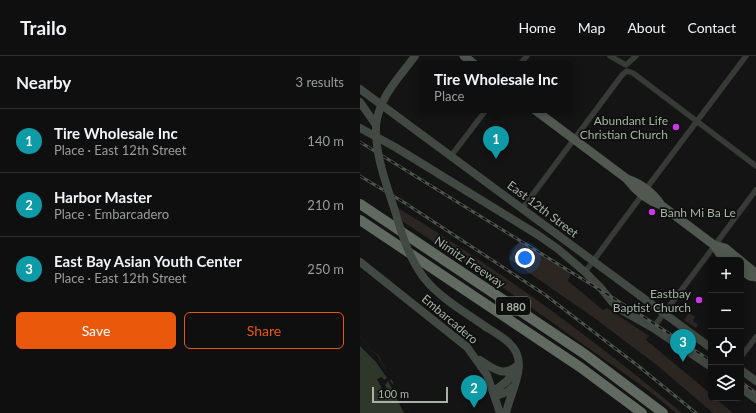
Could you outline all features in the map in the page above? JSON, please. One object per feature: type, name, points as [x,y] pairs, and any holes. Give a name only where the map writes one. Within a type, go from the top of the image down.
[{"type":"highway","name":"Nimitz Freeway","points":[[360,204],[586,355],[663,413]]},
{"type":"highway","name":"I 880","points":[[360,220],[580,367],[642,413]]},
{"type":"main road","points":[[415,56],[380,104],[375,122],[376,148],[380,164],[406,244],[413,260],[424,278],[439,293],[512,346],[517,355],[519,371],[506,413]]},
{"type":"main road","name":"East 12th Street","points":[[360,89],[708,346]]},
{"type":"main road","points":[[360,102],[375,122]]},
{"type":"main road","points":[[539,113],[627,179],[633,187],[655,197],[661,204],[714,245],[724,257]]},
{"type":"main road","name":"East 12th Street","points":[[360,128],[395,147],[558,249],[600,286],[613,303],[708,365]]},
{"type":"main road","points":[[714,245],[725,248],[753,270],[756,276],[750,276],[744,272]]},
{"type":"main road","name":"Embarcadero","points":[[360,262],[458,338],[475,356],[487,375],[495,394],[500,413]]},
{"type":"main road","points":[[475,356],[502,373],[508,372],[518,366]]},
{"type":"main road","points":[[495,394],[518,366]]},
{"type":"main road","points":[[744,372],[756,381]]},
{"type":"main road","points":[[495,394],[507,392],[515,385]]},
{"type":"main road","points":[[744,390],[756,399]]},
{"type":"street","points":[[610,56],[756,166]]},
{"type":"street","points":[[522,209],[636,56]]},
{"type":"street","points":[[585,272],[746,56]]},
{"type":"street","points":[[451,156],[484,113]]},
{"type":"street","points":[[653,328],[756,190]]},
{"type":"street","points":[[744,353],[756,337]]},
{"type":"shaded area","points":[[398,208],[472,255],[544,305],[614,358],[682,413],[676,413],[649,391],[502,287],[402,221]]},
{"type":"shaded area","points":[[519,241],[571,273],[568,281],[603,310],[607,308],[649,336],[646,340],[708,392],[708,401],[719,401],[733,413],[713,413],[658,366],[593,317],[509,259]]},
{"type":"shaded area","points":[[689,313],[695,317],[693,321],[698,325],[696,328],[684,320]]},
{"type":"shaded area","points":[[360,336],[372,351],[378,355],[410,413],[360,413]]},
{"type":"pier","points":[[360,336],[377,355],[390,376],[392,376],[393,379],[390,380],[392,384],[394,383],[410,413],[404,413],[388,381],[385,385],[389,393],[385,395],[377,379],[382,377],[384,380],[387,378],[376,362],[360,346]]},
{"type":"railway","points":[[360,142],[644,317],[708,359]]},
{"type":"railway","points":[[360,176],[405,203],[544,294],[637,365],[696,413]]},
{"type":"railway","points":[[744,384],[756,393]]},
{"type":"place","name":"Abundant Life Christian Church","points":[[676,127]]},
{"type":"place","name":"Tire Wholesale Inc","points":[[496,159]]},
{"type":"place","name":"Banh Mi Ba Le","points":[[652,212]]},
{"type":"place","name":"Eastbay Baptist Church","points":[[699,300]]},
{"type":"place","name":"East Bay Asian Youth Center","points":[[683,362]]},
{"type":"place","name":"Harbor Master","points":[[474,408]]}]
